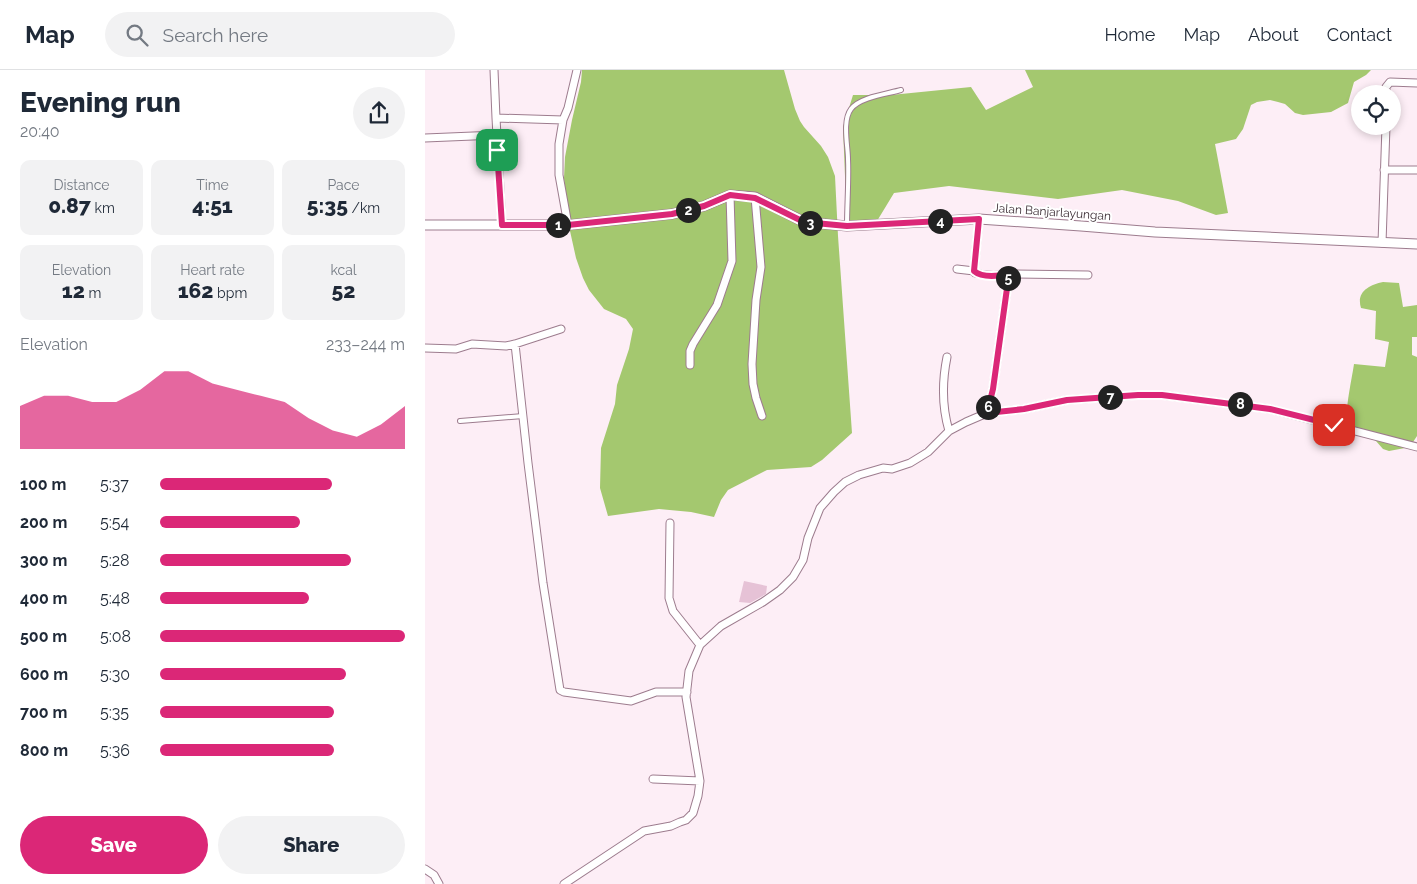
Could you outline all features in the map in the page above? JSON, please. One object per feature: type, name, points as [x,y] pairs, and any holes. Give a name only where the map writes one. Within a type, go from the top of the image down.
[{"type":"street","points":[[494,70],[502,225]]},
{"type":"street","points":[[568,225],[559,168],[559,144],[563,120],[568,108],[577,70]]},
{"type":"street","points":[[1388,85],[1390,82],[1417,83]]},
{"type":"street","points":[[496,118],[563,120]]},
{"type":"street","points":[[425,138],[497,135]]},
{"type":"street","points":[[1382,242],[1386,135]]},
{"type":"street","points":[[1384,170],[1417,170]]},
{"type":"street","points":[[690,365],[690,351],[717,305],[731,261],[730,195]]},
{"type":"street","name":"Jalan Banjarlayungan","points":[[425,225],[568,225],[672,214],[704,206],[730,195],[755,198],[804,222],[847,226],[979,219],[1155,232],[1417,244]]},
{"type":"street","points":[[755,198],[761,267],[756,300],[752,364],[753,384],[762,416]]},
{"type":"street","points":[[974,271],[979,219]]},
{"type":"street","points":[[957,270],[974,271],[975,273],[996,276],[1009,274],[1088,275]]},
{"type":"street","points":[[987,413],[993,389],[1009,274]]},
{"type":"street","points":[[425,348],[456,349],[472,344],[502,346],[515,344],[561,329]]},
{"type":"street","points":[[515,344],[543,583],[560,690],[631,702],[659,692],[687,692]]},
{"type":"street","points":[[947,357],[943,392],[946,423],[949,431]]},
{"type":"street","points":[[564,884],[644,831],[671,826],[686,820],[693,813],[698,796],[699,781],[686,697],[689,671],[700,646],[721,626],[763,602],[780,590],[793,577],[803,560],[808,538],[820,508],[845,482],[859,475],[910,463],[928,452],[949,431],[987,413],[1075,400],[1138,395],[1162,395],[1270,409],[1417,448]]},
{"type":"street","points":[[670,523],[669,598],[673,611],[700,646]]},
{"type":"street","points":[[653,779],[699,781]]},
{"type":"street","points":[[425,869],[434,876],[439,884]]},
{"type":"lane","points":[[847,226],[848,160],[846,132],[850,110],[859,102],[901,90]]},
{"type":"lane","points":[[460,421],[523,416]]},
{"type":"green space","points":[[582,70],[784,70],[800,121],[828,157],[835,176],[852,433],[822,460],[811,467],[767,470],[728,490],[721,500],[714,517],[691,512],[659,509],[608,516],[600,488],[601,448],[615,404],[617,385],[629,349],[633,329],[626,319],[604,309],[589,290],[576,258],[566,213],[565,157]]},
{"type":"green space","points":[[1025,70],[1371,70],[1351,85],[1348,103],[1331,112],[1303,115],[1295,113],[1285,104],[1270,100],[1251,105],[1243,129],[1236,139],[1215,144],[1228,213],[1216,215],[1178,201],[1122,190],[1058,199],[949,186],[894,193],[877,221],[847,225],[843,127],[853,95],[891,95],[971,87],[986,110],[1033,87]]},
{"type":"green space","points":[[1383,282],[1399,283],[1403,307],[1417,305],[1417,337],[1412,337],[1412,355],[1417,357],[1417,436],[1411,445],[1389,451],[1383,449],[1371,438],[1349,433],[1347,427],[1348,400],[1354,364],[1385,367],[1389,342],[1375,339],[1376,311],[1361,308],[1360,302],[1360,298],[1365,290]]},
{"type":"building","points":[[744,581],[767,586],[766,594],[750,603],[739,602]]},
{"type":"route","points":[[497,150],[502,225],[568,225],[672,214],[704,206],[730,195],[755,198],[804,222],[847,226],[979,219],[975,273],[996,276],[1009,274],[993,389],[987,413],[1024,409],[1067,400],[1162,395],[1270,409],[1334,425]]}]
